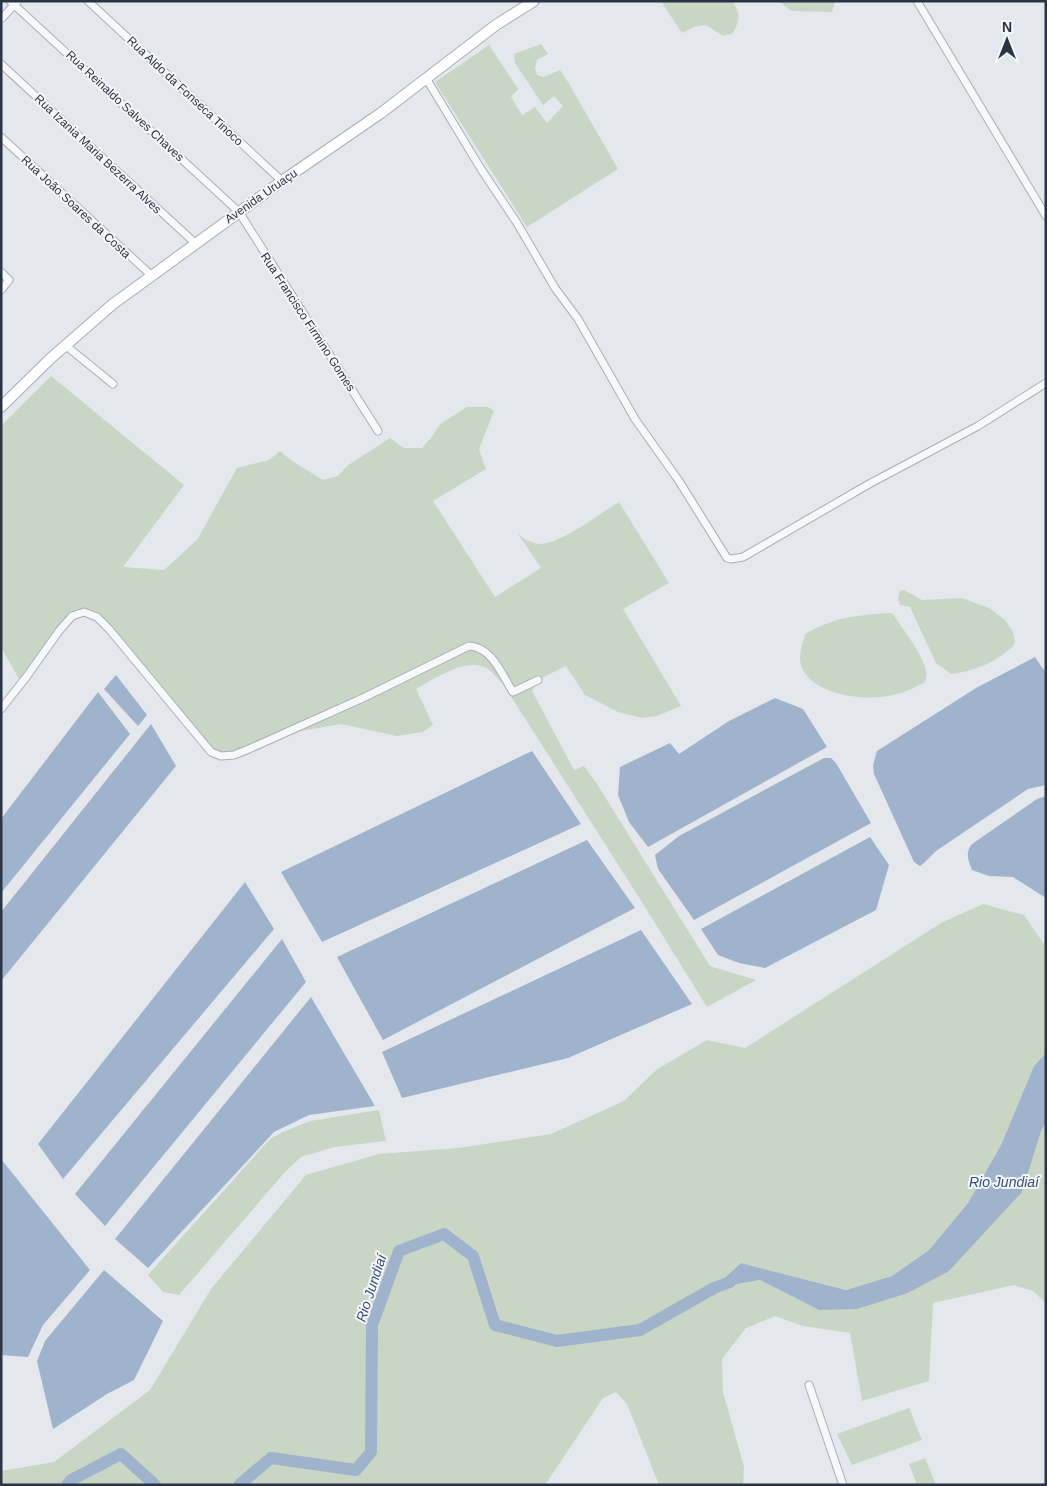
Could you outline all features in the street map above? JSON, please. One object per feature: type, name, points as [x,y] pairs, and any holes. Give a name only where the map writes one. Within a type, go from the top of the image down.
[{"type":"street","name":"Rua Aldo da Fonseca Tinoco","points":[[88,1],[282,181]]},
{"type":"street","name":"Avenida Uruaçu","points":[[1,407],[65,345],[113,304],[195,243],[381,113],[496,25],[534,1]]},
{"type":"street","points":[[917,1],[1046,216]]},
{"type":"street","points":[[1,19],[14,2]]},
{"type":"street","name":"Rua Reinaldo Salves Chaves","points":[[14,2],[239,212]]},
{"type":"street","name":"Rua Izania Maria Bezerra Alves","points":[[1,64],[195,243]]},
{"type":"street","points":[[426,78],[481,169],[518,223],[555,288],[578,319],[635,420],[679,481],[727,558],[743,557],[869,484],[978,426],[1046,384]]},
{"type":"street","name":"Rua João Soares da Costa","points":[[1,137],[152,276]]},
{"type":"street","name":"Rua Francisco Firmino Gomes","points":[[239,212],[378,431]]},
{"type":"street","points":[[1,272],[9,281],[1,290]]},
{"type":"street","points":[[65,345],[113,384]]},
{"type":"street","points":[[1,709],[59,631],[72,616],[84,612],[97,617],[109,629],[211,752],[221,756],[234,755],[284,734],[469,646],[478,647],[491,657],[513,692],[538,680]]},
{"type":"street","points":[[809,1385],[843,1485]]},
{"type":"green space","points":[[661,1],[732,1],[738,13],[738,21],[733,33],[723,36],[706,25],[694,27],[682,33]]},
{"type":"green space","points":[[778,1],[835,1],[832,12],[792,11]]},
{"type":"green space","points":[[541,44],[548,54],[537,60],[535,68],[537,75],[544,77],[560,70],[618,169],[527,227],[435,82],[489,45],[518,89],[511,97],[522,115],[535,107],[547,123],[563,106],[554,96],[543,105],[515,63],[514,54]]},
{"type":"green space","points":[[51,376],[184,485],[123,567],[164,570],[197,540],[237,468],[269,460],[280,451],[292,461],[323,480],[338,476],[347,466],[390,438],[404,448],[422,448],[440,424],[467,407],[488,407],[494,411],[479,449],[486,469],[433,501],[495,597],[541,568],[518,534],[533,543],[547,543],[568,534],[619,502],[669,583],[623,609],[681,706],[657,716],[642,718],[618,712],[585,695],[566,666],[538,680],[532,691],[574,770],[584,766],[597,784],[710,966],[756,980],[707,1007],[503,684],[486,668],[478,665],[460,667],[416,689],[433,725],[423,732],[397,736],[341,724],[284,734],[234,755],[211,752],[109,629],[79,609],[70,612],[19,679],[1,647],[1,426]]},
{"type":"green space","points":[[904,590],[922,600],[962,598],[989,608],[1005,620],[1013,632],[1015,643],[995,660],[968,671],[951,674],[936,663],[910,607],[900,605],[898,598],[900,591]]},
{"type":"green space","points":[[892,613],[921,657],[926,672],[925,682],[897,694],[868,697],[840,694],[827,690],[806,675],[800,658],[805,634],[844,618]]},
{"type":"green space","points":[[983,904],[1024,915],[1046,947],[1046,1053],[1034,1066],[1001,1145],[968,1203],[929,1250],[892,1276],[846,1290],[741,1263],[715,1288],[760,1280],[819,1310],[909,1293],[1046,1123],[1046,1303],[1033,1291],[1014,1285],[933,1303],[929,1381],[862,1401],[850,1333],[803,1326],[775,1316],[746,1328],[722,1359],[723,1392],[744,1467],[743,1485],[659,1485],[627,1404],[616,1392],[603,1398],[545,1485],[1,1485],[1,1471],[54,1462],[150,1390],[211,1289],[306,1175],[379,1154],[458,1148],[551,1134],[624,1101],[656,1070],[707,1040],[745,1048],[941,923]]},
{"type":"green space","points":[[379,1110],[386,1141],[334,1147],[301,1157],[285,1172],[179,1295],[163,1292],[148,1275],[270,1139],[310,1121]]},
{"type":"green space","points":[[909,1408],[922,1440],[852,1465],[837,1434]]},
{"type":"green space","points":[[925,1458],[936,1485],[917,1485],[909,1464]]},
{"type":"water","points":[[1035,657],[1046,673],[1046,785],[1028,789],[936,851],[920,866],[914,862],[874,774],[873,765],[877,751],[976,688]]},
{"type":"water","points":[[116,675],[147,715],[138,726],[104,689]]},
{"type":"water","points":[[98,692],[130,734],[1,893],[1,819]]},
{"type":"water","points":[[775,698],[803,709],[827,747],[648,847],[629,822],[618,795],[620,767],[670,743],[679,754],[729,721]]},
{"type":"water","points":[[151,724],[176,766],[1,981],[1,912]]},
{"type":"water","points":[[532,751],[581,824],[322,942],[281,872]]},
{"type":"water","points":[[824,758],[831,758],[836,763],[871,823],[694,920],[658,869],[655,855],[679,836]]},
{"type":"water","points":[[1046,796],[1046,898],[1013,877],[989,876],[972,870],[968,854],[972,844],[1037,799]]},
{"type":"water","points":[[870,837],[889,865],[876,910],[765,968],[739,963],[718,955],[701,929]]},
{"type":"water","points":[[587,840],[635,908],[383,1040],[337,957]]},
{"type":"water","points":[[245,882],[274,929],[63,1179],[38,1144]]},
{"type":"water","points":[[641,930],[692,1004],[568,1058],[402,1098],[382,1052]]},
{"type":"water","points":[[282,939],[306,982],[105,1226],[75,1194]]},
{"type":"water","points":[[311,997],[375,1106],[309,1115],[274,1132],[148,1268],[115,1239]]},
{"type":"water","name":"Rio Jundiaí","points":[[1046,1053],[1046,1123],[1041,1131],[1022,1192],[949,1271],[908,1293],[857,1309],[819,1310],[760,1280],[714,1288],[741,1263],[846,1290],[892,1276],[929,1250],[968,1203],[1001,1145],[1034,1066]]},
{"type":"water","points":[[1,1159],[90,1270],[43,1325],[28,1357],[1,1355]]},
{"type":"water","points":[[104,1270],[163,1321],[134,1380],[107,1394],[53,1429],[37,1361],[45,1341]]},
{"type":"waterway","name":"Rio Jundiaí","points":[[239,1485],[271,1458],[356,1470],[371,1452],[372,1325],[399,1251],[444,1234],[473,1256],[495,1325],[557,1341],[640,1330],[714,1288],[730,1282]]},
{"type":"waterway","name":"Rio Jundiaí","points":[[67,1485],[71,1480],[121,1454],[155,1485]]}]
